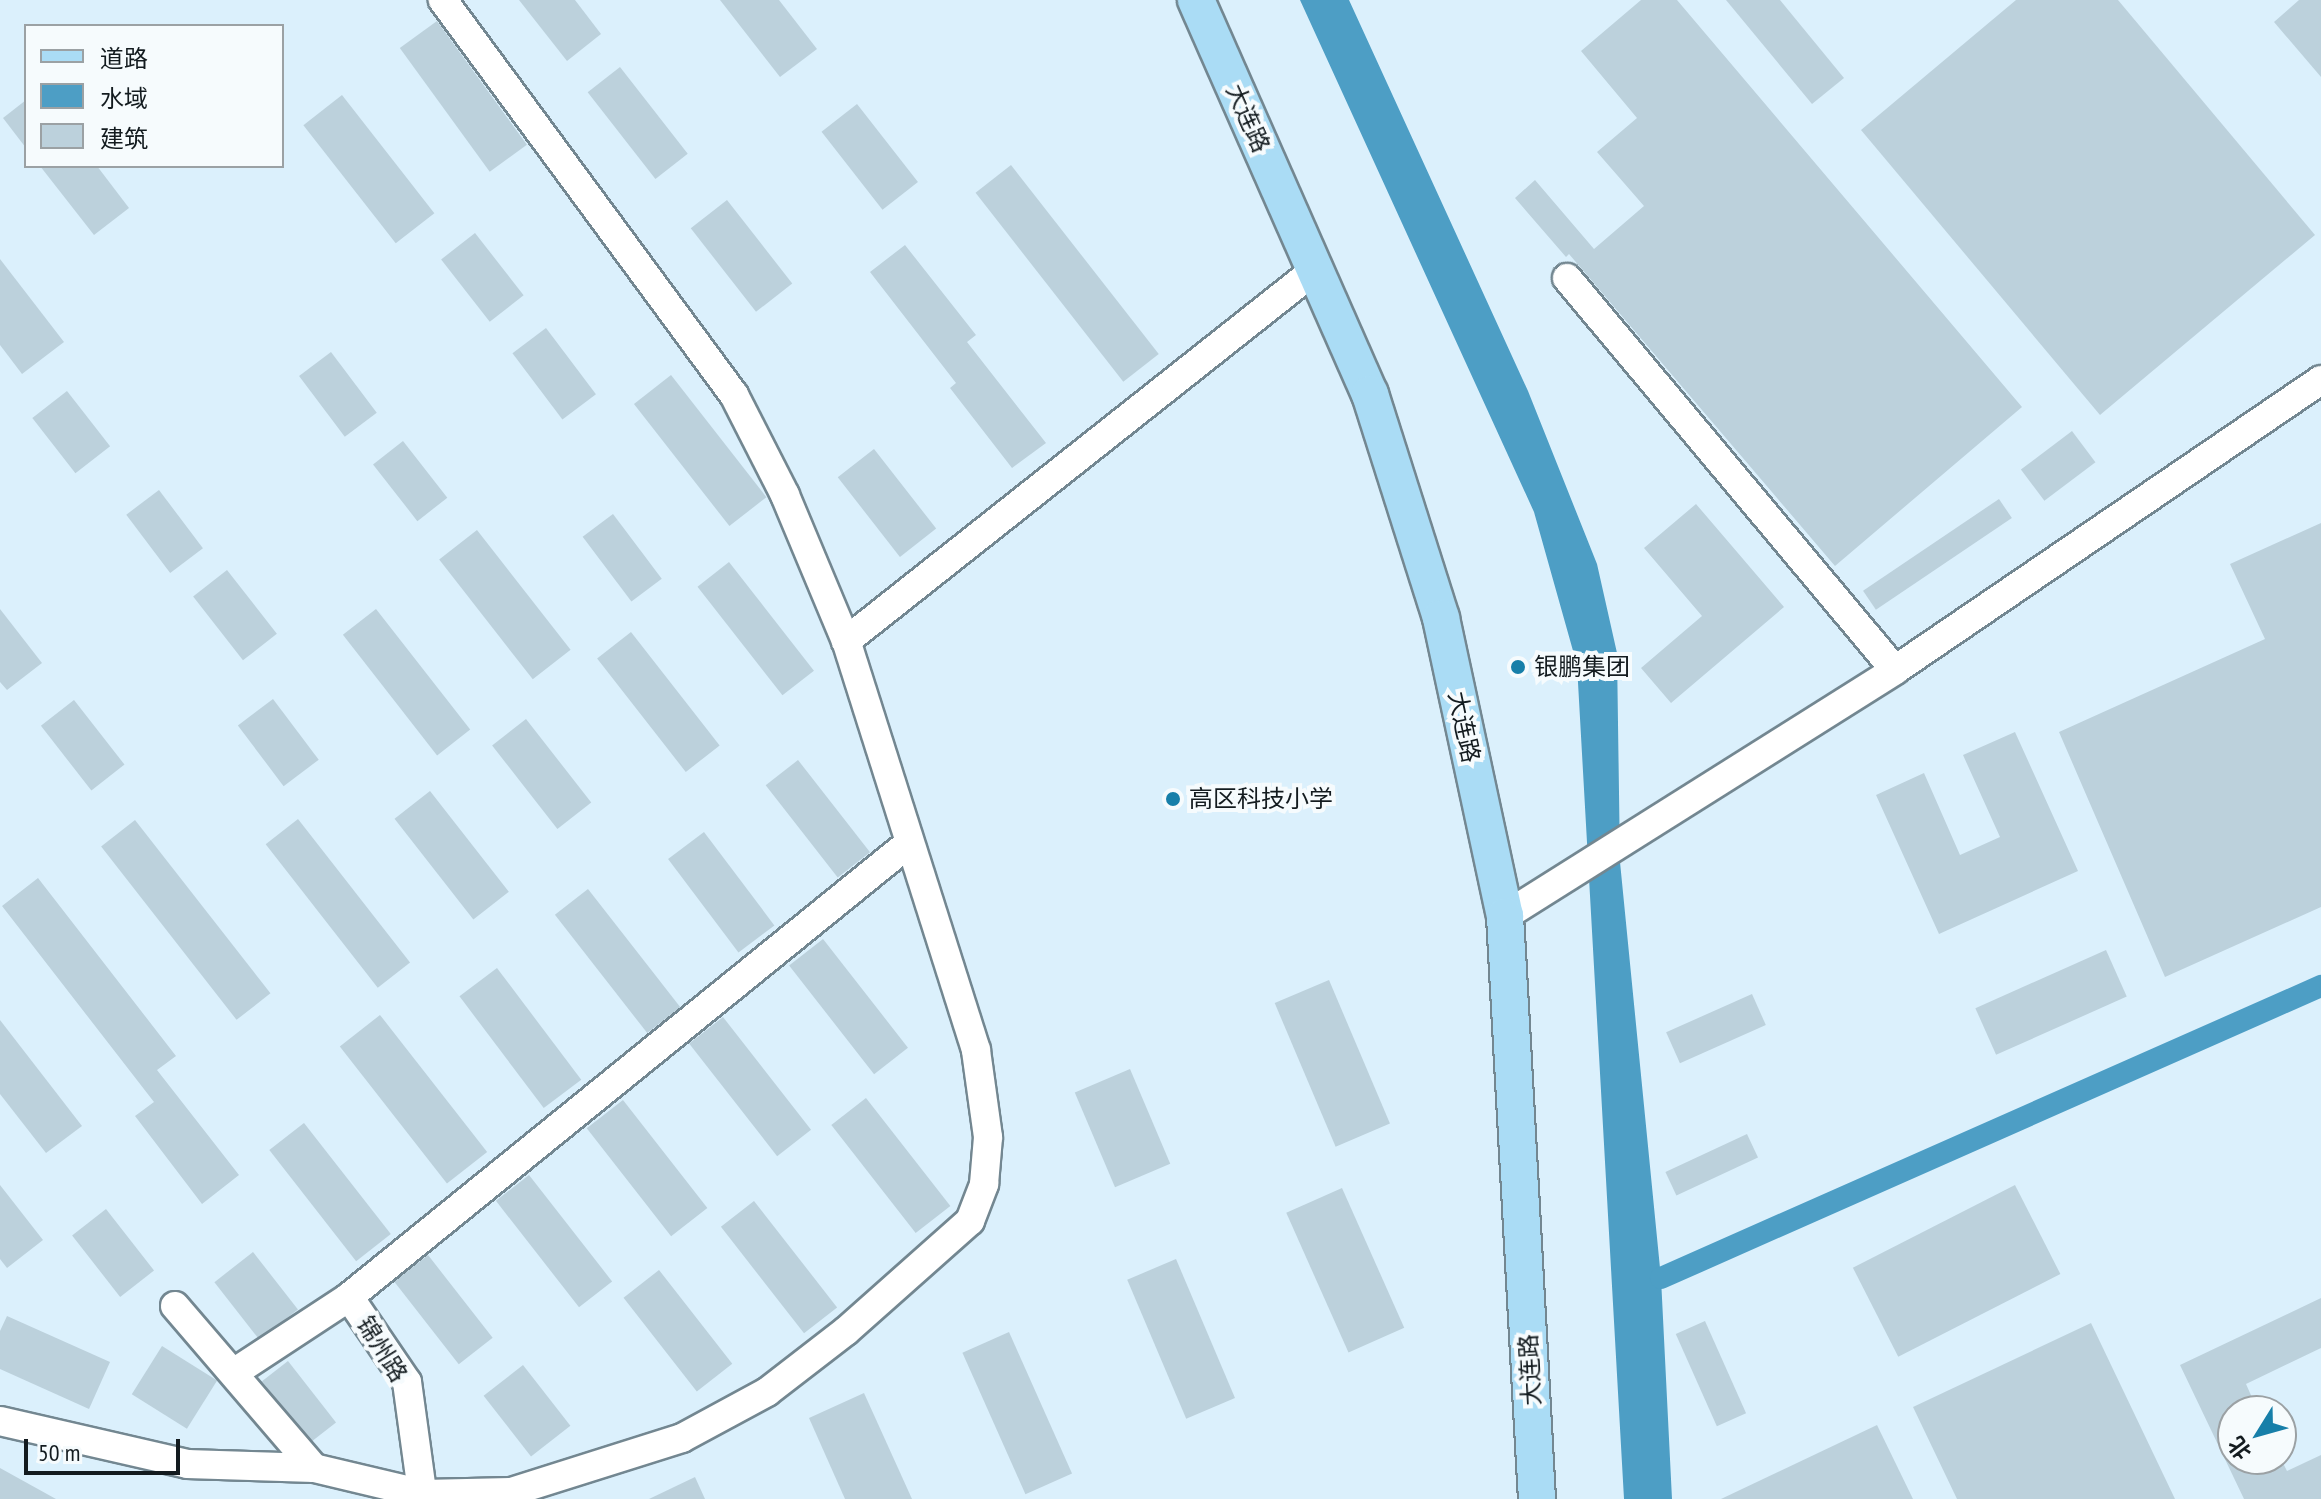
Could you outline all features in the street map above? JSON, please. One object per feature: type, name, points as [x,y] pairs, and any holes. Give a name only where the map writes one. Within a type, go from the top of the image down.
[{"type":"main road","name":"大连路","points":[[1196,0],[1370,394],[1441,618],[1505,916],[1537,1499]]},
{"type":"street","points":[[0,1421],[187,1464],[314,1468],[423,1496],[511,1492],[682,1438],[767,1392],[846,1331],[970,1221],[984,1184],[988,1137],[976,1050],[908,844],[846,641],[785,495],[734,395],[443,0]]},
{"type":"street","points":[[846,641],[1315,270]]},
{"type":"street","points":[[1567,278],[1895,670]]},
{"type":"street","points":[[1505,916],[1575,875],[1895,670],[2321,380]]},
{"type":"street","points":[[235,1372],[349,1297],[908,844]]},
{"type":"street","name":"锦州路","points":[[349,1297],[407,1382],[423,1496]]},
{"type":"street","points":[[175,1306],[235,1372],[314,1468]]},
{"type":"water","points":[[1300,0],[1349,0],[1528,391],[1597,564],[1617,653],[1620,862],[1661,1278],[1672,1499],[1624,1499],[1577,665],[1534,512]]},
{"type":"building","points":[[519,0],[575,0],[601,34],[567,61]]},
{"type":"building","points":[[720,0],[779,0],[817,49],[780,77]]},
{"type":"building","points":[[1641,0],[1677,0],[2022,407],[1835,566],[1569,254],[1566,257],[1515,198],[1535,180],[1594,249],[1644,206],[1597,152],[1637,118],[1581,51]]},
{"type":"building","points":[[1726,0],[1780,0],[1844,78],[1812,104]]},
{"type":"building","points":[[2016,0],[2118,0],[2315,235],[2100,415],[1861,130]]},
{"type":"building","points":[[2299,0],[2321,0],[2321,77],[2274,22]]},
{"type":"building","points":[[437,21],[527,145],[490,172],[400,48]]},
{"type":"building","points":[[620,67],[688,154],[655,179],[588,92]]},
{"type":"building","points":[[342,95],[434,213],[396,243],[303,125]]},
{"type":"building","points":[[24,102],[24,145],[3,118]]},
{"type":"building","points":[[857,104],[918,182],[882,210],[822,132]]},
{"type":"building","points":[[1011,165],[1159,354],[1123,382],[976,193]]},
{"type":"building","points":[[42,168],[99,168],[129,208],[94,235]]},
{"type":"building","points":[[727,200],[792,284],[756,312],[691,228]]},
{"type":"building","points":[[475,233],[524,295],[490,322],[441,259]]},
{"type":"building","points":[[905,245],[976,335],[967,342],[1046,443],[1012,468],[950,388],[956,383],[870,272]]},
{"type":"building","points":[[0,259],[64,342],[22,374],[0,345]]},
{"type":"building","points":[[546,328],[596,394],[562,420],[512,353]]},
{"type":"building","points":[[331,352],[377,413],[345,437],[299,376]]},
{"type":"building","points":[[671,375],[766,497],[729,526],[634,404]]},
{"type":"building","points":[[67,391],[110,446],[75,473],[32,418]]},
{"type":"building","points":[[2072,431],[2095,462],[2044,501],[2021,470]]},
{"type":"building","points":[[403,441],[447,498],[417,521],[373,464]]},
{"type":"building","points":[[874,449],[936,529],[900,557],[838,477]]},
{"type":"building","points":[[159,490],[203,548],[170,573],[126,515]]},
{"type":"building","points":[[1999,499],[2012,518],[1876,610],[1863,591]]},
{"type":"building","points":[[1696,504],[1784,607],[1671,703],[1641,668],[1702,616],[1644,548]]},
{"type":"building","points":[[613,514],[662,579],[631,602],[583,537]]},
{"type":"building","points":[[2321,523],[2321,907],[2165,977],[2059,732],[2265,639],[2230,564]]},
{"type":"building","points":[[477,530],[571,650],[533,679],[439,560]]},
{"type":"building","points":[[729,562],[814,671],[782,695],[697,587]]},
{"type":"building","points":[[227,570],[277,634],[243,660],[193,596]]},
{"type":"building","points":[[0,609],[42,663],[7,690],[0,682]]},
{"type":"building","points":[[376,609],[470,730],[437,755],[343,635]]},
{"type":"building","points":[[631,632],[720,745],[686,772],[597,658]]},
{"type":"building","points":[[273,699],[319,760],[284,786],[238,725]]},
{"type":"building","points":[[74,700],[124,765],[91,790],[41,726]]},
{"type":"building","points":[[526,719],[591,803],[557,829],[492,745]]},
{"type":"building","points":[[2015,732],[2078,871],[1939,934],[1876,795],[1924,773],[1960,855],[2000,837],[1963,755]]},
{"type":"building","points":[[798,760],[870,852],[838,877],[766,785]]},
{"type":"building","points":[[430,791],[509,892],[473,920],[395,819]]},
{"type":"building","points":[[298,819],[410,962],[378,988],[266,844]]},
{"type":"building","points":[[135,820],[270,993],[237,1020],[101,846]]},
{"type":"building","points":[[704,832],[774,925],[738,953],[668,859]]},
{"type":"building","points":[[38,878],[176,1056],[157,1070],[239,1175],[202,1204],[135,1116],[154,1102],[2,906]]},
{"type":"building","points":[[588,889],[680,1007],[647,1033],[555,915]]},
{"type":"building","points":[[823,939],[908,1048],[874,1074],[789,965]]},
{"type":"building","points":[[2106,950],[2127,997],[1996,1055],[1975,1008]]},
{"type":"building","points":[[497,968],[581,1080],[544,1108],[459,996]]},
{"type":"building","points":[[1329,980],[1390,1124],[1336,1147],[1275,1003]]},
{"type":"building","points":[[1752,994],[1766,1025],[1680,1063],[1666,1032]]},
{"type":"building","points":[[380,1015],[487,1152],[447,1184],[340,1046]]},
{"type":"building","points":[[723,1017],[811,1130],[777,1156],[689,1043]]},
{"type":"building","points":[[0,1020],[82,1126],[46,1153],[0,1094]]},
{"type":"building","points":[[1130,1069],[1170,1164],[1115,1187],[1075,1092]]},
{"type":"building","points":[[866,1098],[950,1206],[916,1233],[831,1125]]},
{"type":"building","points":[[623,1100],[707,1208],[671,1236],[587,1128]]},
{"type":"building","points":[[304,1123],[391,1234],[356,1261],[269,1150]]},
{"type":"building","points":[[1747,1134],[1758,1158],[1676,1196],[1665,1172]]},
{"type":"building","points":[[529,1175],[612,1281],[579,1307],[496,1201]]},
{"type":"building","points":[[0,1185],[43,1240],[7,1268],[0,1259]]},
{"type":"building","points":[[2015,1185],[2060,1274],[1898,1357],[1853,1268]]},
{"type":"building","points":[[1342,1188],[1404,1328],[1349,1353],[1286,1213]]},
{"type":"building","points":[[754,1201],[837,1307],[804,1333],[721,1227]]},
{"type":"building","points":[[106,1209],[154,1270],[120,1297],[72,1235]]},
{"type":"building","points":[[253,1252],[298,1310],[259,1340],[214,1282]]},
{"type":"building","points":[[428,1255],[493,1338],[459,1364],[394,1281]]},
{"type":"building","points":[[1176,1259],[1235,1398],[1186,1419],[1127,1280]]},
{"type":"building","points":[[659,1270],[732,1364],[697,1391],[624,1298]]},
{"type":"building","points":[[2321,1298],[2321,1348],[2246,1384],[2251,1395],[2217,1395],[2217,1442],[2180,1365]]},
{"type":"building","points":[[7,1316],[110,1362],[89,1409],[0,1369],[0,1331]]},
{"type":"building","points":[[1705,1321],[1746,1413],[1717,1426],[1676,1334]]},
{"type":"building","points":[[2091,1323],[2175,1499],[1957,1499],[1913,1407]]},
{"type":"building","points":[[1009,1332],[1072,1474],[1025,1494],[962,1353]]},
{"type":"building","points":[[162,1346],[217,1380],[187,1429],[132,1394]]},
{"type":"building","points":[[288,1361],[336,1422],[310,1443],[262,1381]]},
{"type":"building","points":[[523,1365],[570,1426],[531,1456],[484,1396]]},
{"type":"building","points":[[864,1393],[912,1499],[845,1499],[809,1418]]},
{"type":"building","points":[[1877,1425],[1913,1499],[1721,1499]]},
{"type":"building","points":[[2321,1455],[2321,1499],[2244,1499],[2233,1475],[2297,1475],[2297,1466]]},
{"type":"building","points":[[0,1468],[56,1499],[0,1499]]},
{"type":"building","points":[[695,1477],[705,1499],[649,1499]]},
{"type":"waterway","points":[[1661,1278],[2321,986]]},
{"type":"place","name":"银鹏集团","points":[[1518,667]]},
{"type":"place","name":"高区科技小学","points":[[1173,799]]}]
